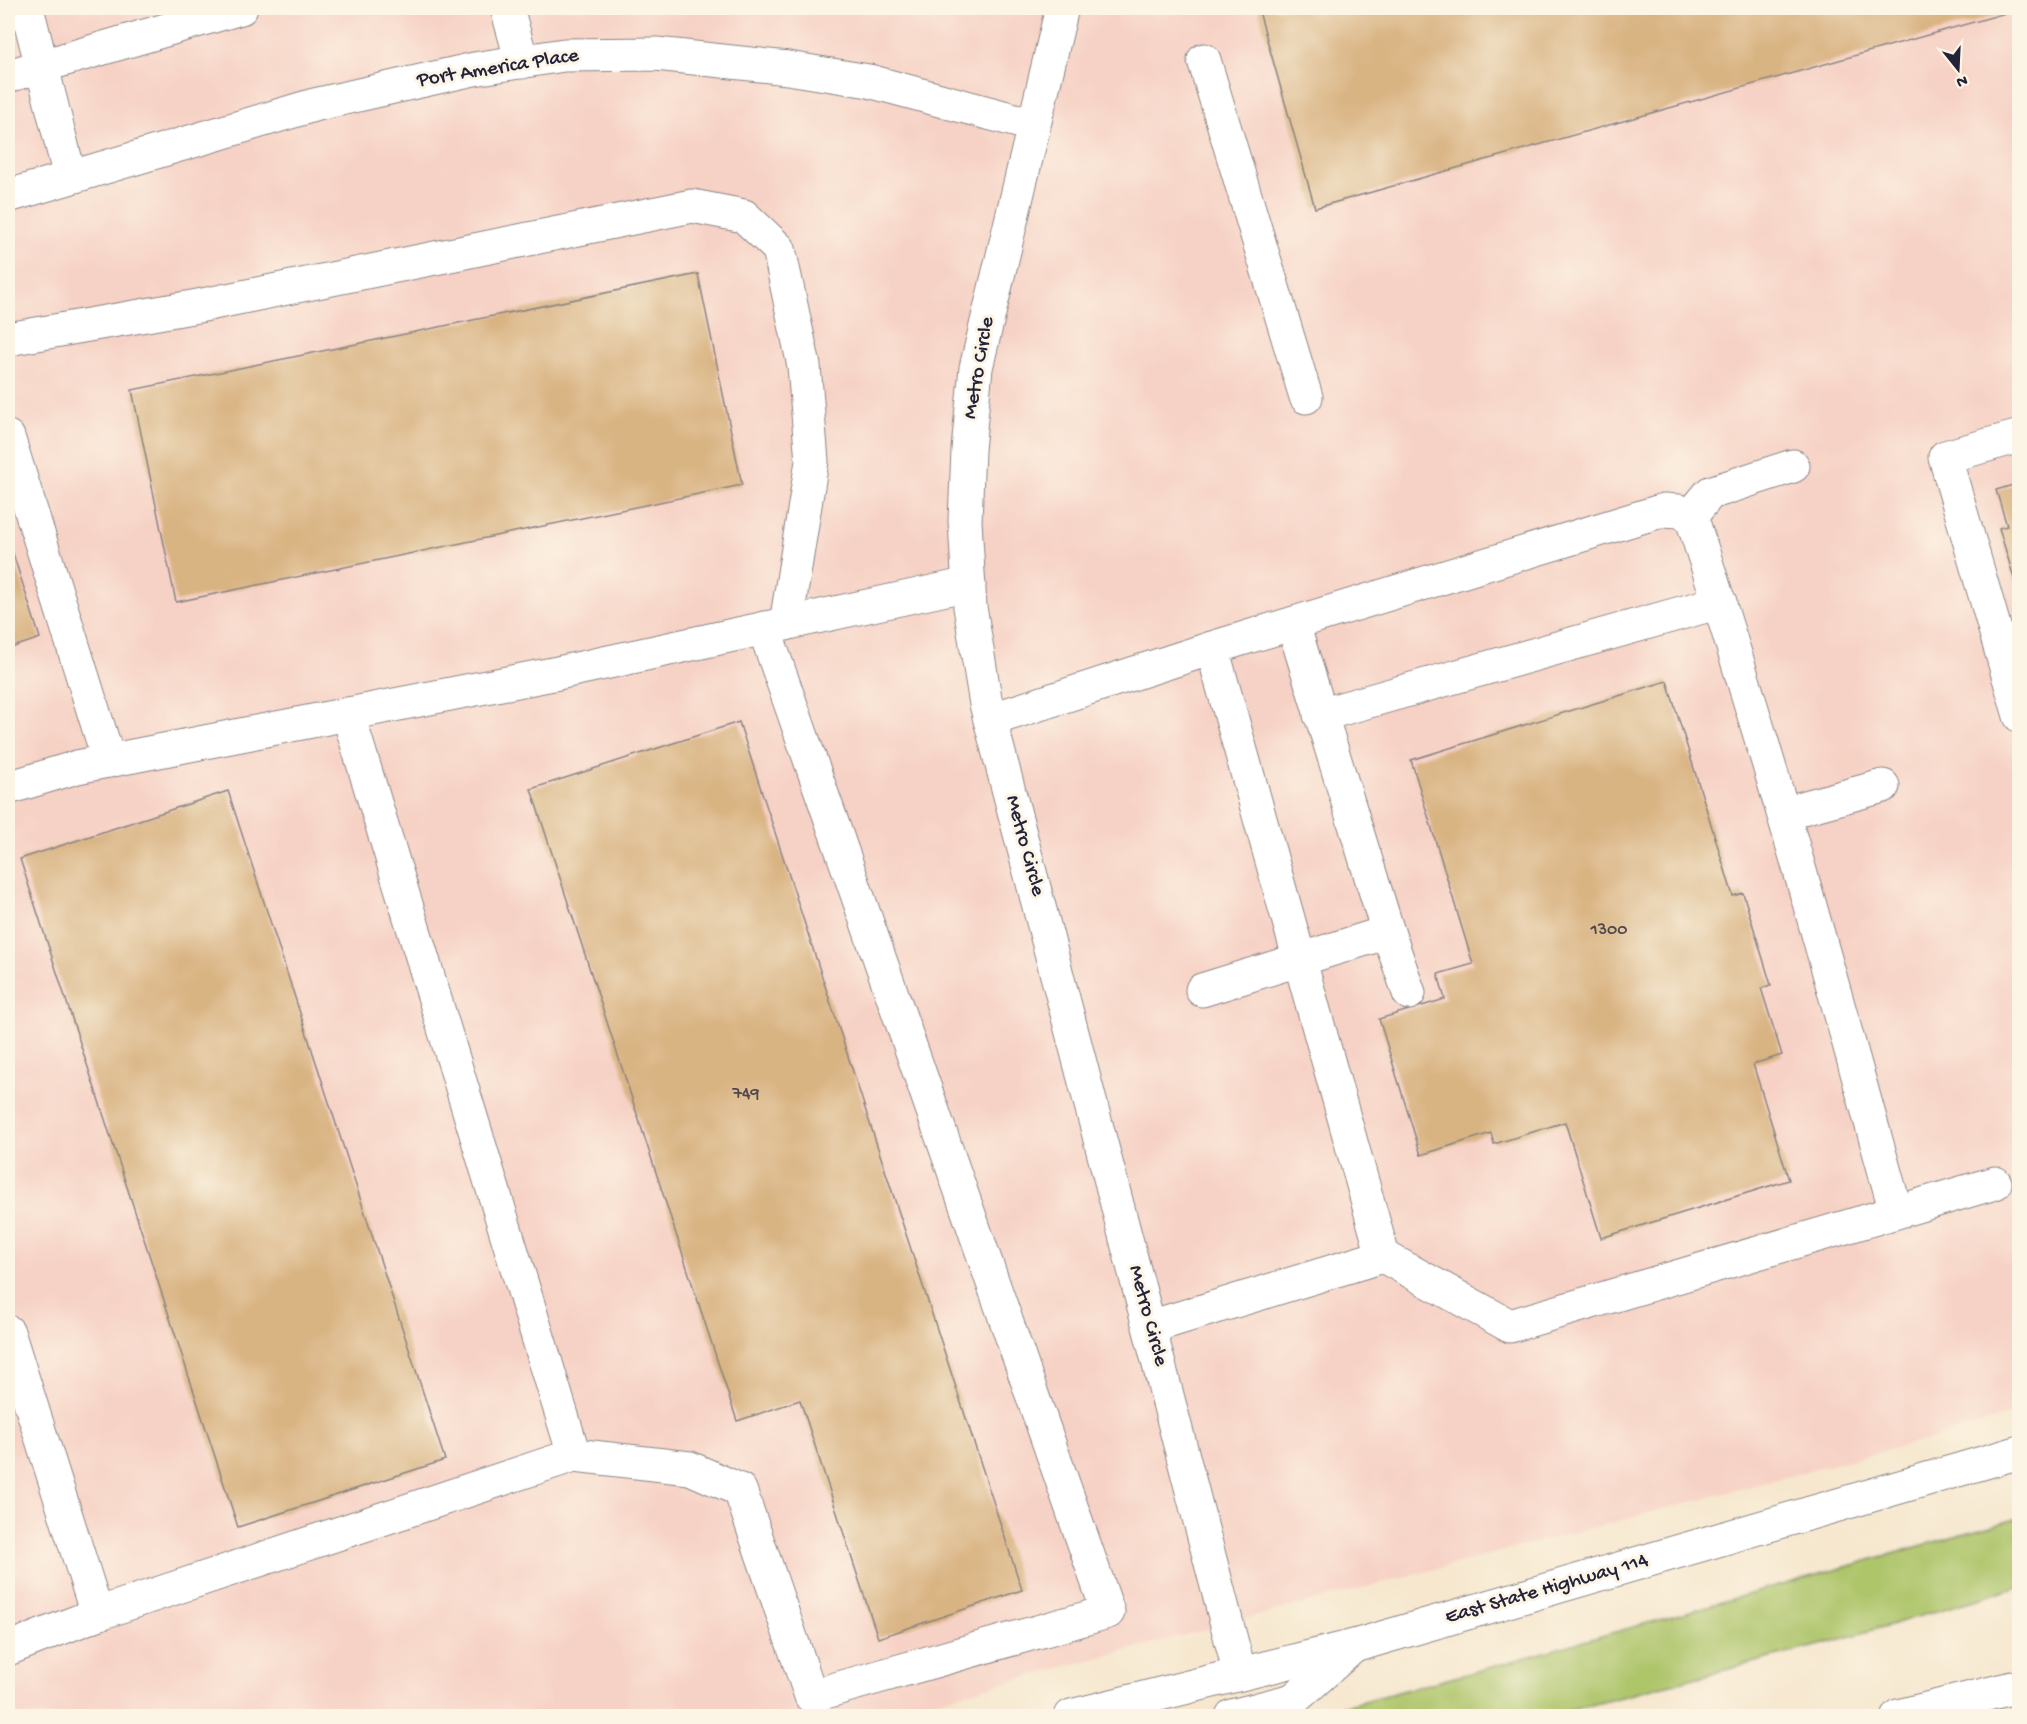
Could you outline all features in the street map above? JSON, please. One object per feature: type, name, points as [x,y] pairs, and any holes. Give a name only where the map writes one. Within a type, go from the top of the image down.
[{"type":"main road","points":[[27,8],[70,177]]},
{"type":"main road","points":[[8,76],[241,8]]},
{"type":"main road","points":[[507,8],[522,62]]},
{"type":"main road","name":"Metro Circle","points":[[1062,8],[976,368],[968,450],[966,521],[970,607],[990,720],[1240,1674]]},
{"type":"main road","name":"Port America Place","points":[[8,195],[314,105],[474,69],[564,55],[656,54],[788,68],[869,81],[1033,125]]},
{"type":"main road","points":[[1204,60],[1306,397]]},
{"type":"main road","points":[[8,339],[198,306],[692,206],[744,216],[779,249],[804,366],[812,461],[775,626],[1108,1612],[811,1696],[740,1490],[690,1468],[574,1455],[97,1614],[8,1649]]},
{"type":"main road","points":[[2019,436],[1945,457],[2019,716]]},
{"type":"main road","points":[[8,437],[109,761]]},
{"type":"main road","points":[[1691,516],[1710,493],[1793,466]]},
{"type":"main road","points":[[990,720],[1212,648],[1664,510],[1679,511],[1691,516],[1720,602],[1784,813],[1896,1212]]},
{"type":"main road","points":[[8,788],[77,767],[558,673],[969,584]]},
{"type":"main road","points":[[1320,715],[1720,602]]},
{"type":"main road","points":[[1293,624],[1409,993]]},
{"type":"main road","points":[[1212,648],[1383,1256],[1510,1326],[1995,1183]]},
{"type":"main road","points":[[348,714],[574,1455]]},
{"type":"main road","points":[[1784,813],[1883,786]]},
{"type":"main road","points":[[1202,990],[1388,932]]},
{"type":"main road","points":[[1150,1328],[1383,1256]]},
{"type":"main road","points":[[8,1332],[97,1614]]},
{"type":"main road","name":"East State Highway 114","points":[[1071,1716],[1354,1646],[2019,1452]]},
{"type":"main road","points":[[1232,1716],[1293,1700],[1354,1646]]},
{"type":"main road","points":[[1898,1716],[2019,1686]]},
{"type":"shaded area","points":[[8,8],[2019,8],[2019,1412],[1930,1439],[877,1716],[8,1716]]},
{"type":"green space","points":[[2019,1518],[2019,1587],[1828,1643],[1549,1716],[1306,1716],[1474,1672]]},
{"type":"building","points":[[1258,8],[2020,8],[2020,9],[1315,208]]},
{"type":"building","points":[[698,274],[742,485],[176,602],[132,390]]},
{"type":"building","points":[[2020,483],[2019,595],[1999,528],[2007,526],[1996,490]]},
{"type":"building","points":[[8,538],[40,638],[8,649]]},
{"type":"building","points":[[1667,681],[1733,896],[1743,893],[1771,985],[1761,988],[1782,1055],[1753,1064],[1789,1180],[1601,1238],[1565,1122],[1494,1144],[1491,1133],[1421,1155],[1379,1019],[1445,999],[1438,974],[1473,964],[1411,760]]},
{"type":"building","points":[[739,722],[1022,1590],[878,1638],[800,1400],[737,1421],[531,789]]},
{"type":"building","points":[[228,791],[445,1460],[238,1527],[20,859]]}]
